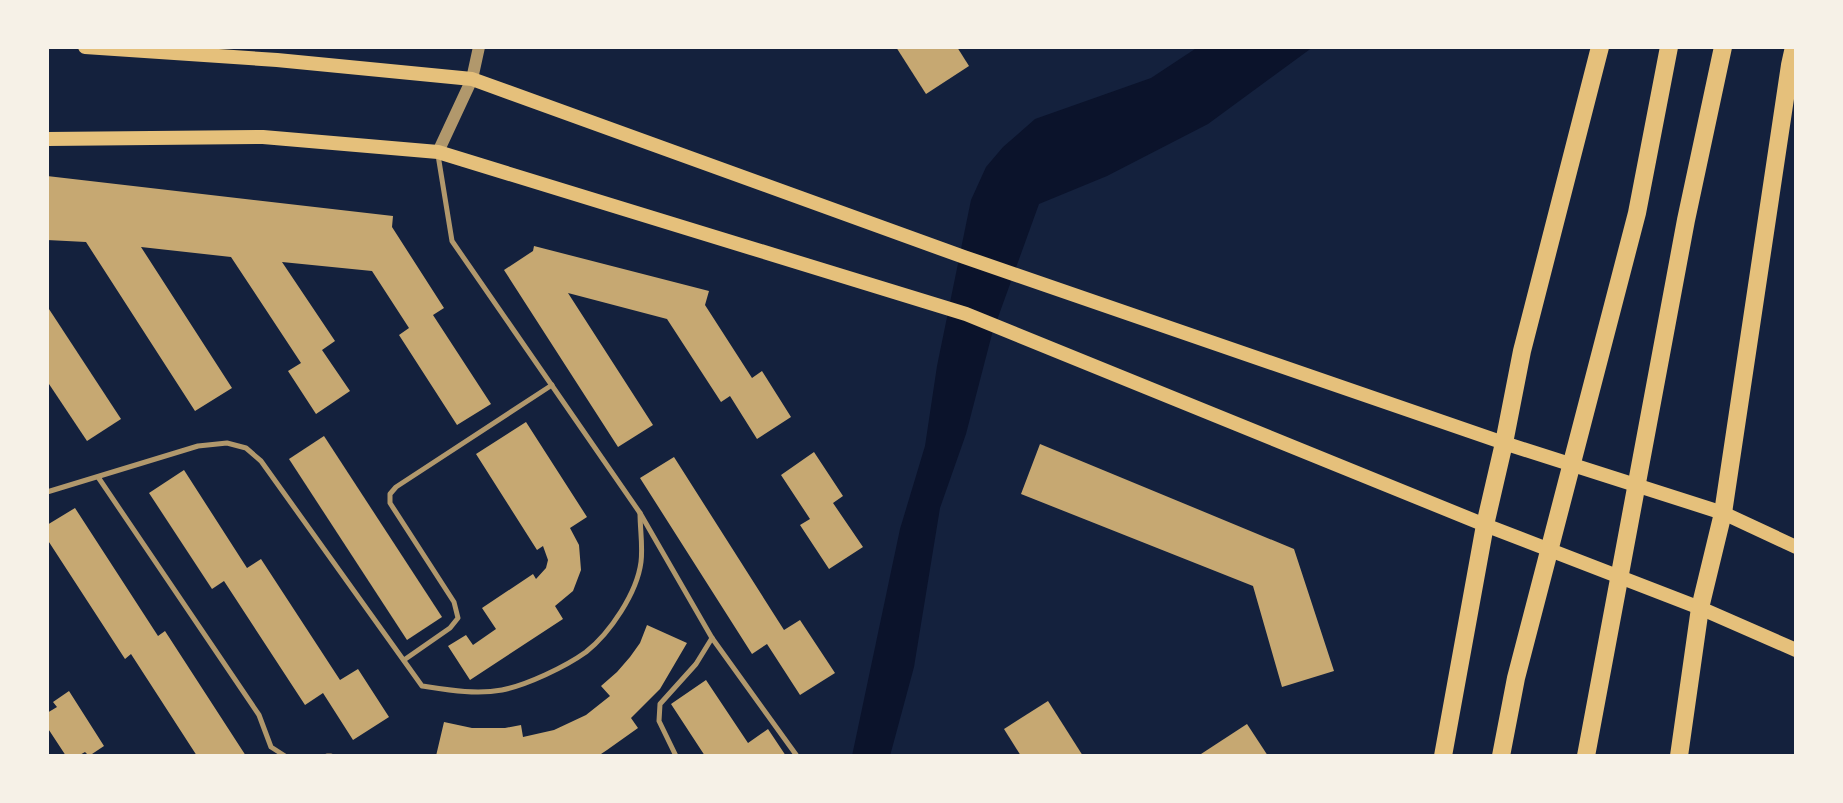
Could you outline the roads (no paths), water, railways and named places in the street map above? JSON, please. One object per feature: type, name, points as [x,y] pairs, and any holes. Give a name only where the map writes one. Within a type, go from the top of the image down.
[{"type":"main road","points":[[85,47],[277,60],[472,79],[964,257],[1504,443],[1723,513],[1796,547]]},
{"type":"main road","points":[[1443,756],[1485,525],[1522,351],[1601,47]]},
{"type":"main road","points":[[1501,756],[1517,678],[1637,213],[1669,47]]},
{"type":"main road","points":[[1586,756],[1686,220],[1723,47]]},
{"type":"main road","points":[[1679,756],[1699,608],[1723,513],[1794,47]]},
{"type":"main road","points":[[47,139],[263,137],[438,152],[966,314],[1485,525],[1620,576],[1796,650]]},
{"type":"street","points":[[438,152],[472,79],[479,47]]},
{"type":"lane","points":[[438,152],[452,241],[640,513],[712,638],[797,756]]},
{"type":"lane","points":[[404,660],[450,628],[458,618],[454,602],[390,503],[390,494],[396,487],[552,386]]},
{"type":"lane","points":[[47,492],[198,446],[227,443],[246,448],[261,461],[422,686],[472,692],[502,690],[533,679],[586,652],[611,626],[628,601],[641,563],[640,513]]},
{"type":"lane","points":[[98,477],[259,715],[271,747],[285,756]]},
{"type":"lane","points":[[676,756],[659,721],[660,704],[696,664],[712,638]]},
{"type":"water","points":[[1198,47],[1313,47],[1208,124],[1107,176],[1039,204],[992,334],[966,434],[940,508],[914,667],[890,756],[852,756],[900,529],[925,446],[937,366],[971,200],[986,167],[1003,147],[1035,119],[1151,78]]}]
